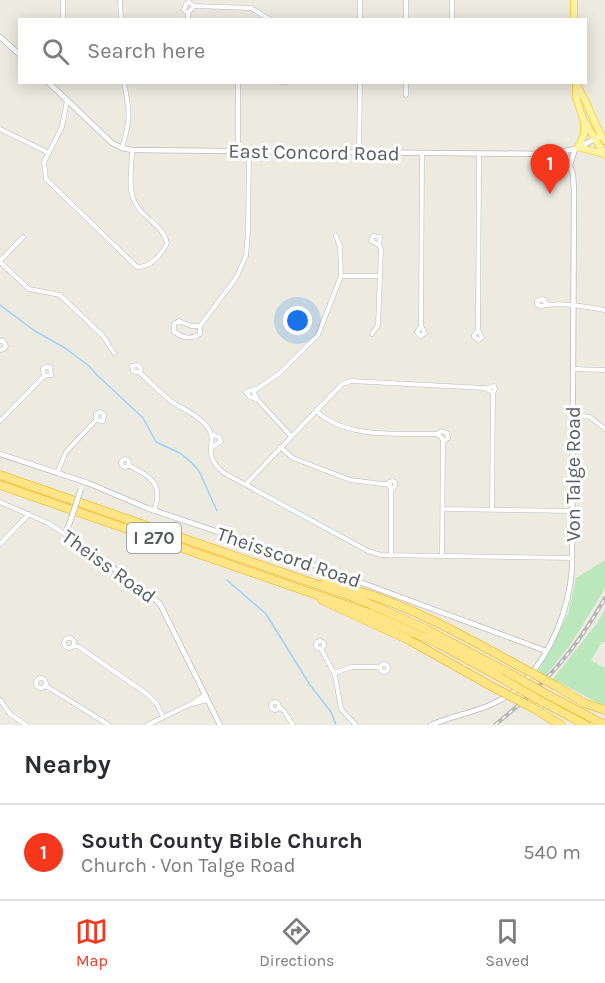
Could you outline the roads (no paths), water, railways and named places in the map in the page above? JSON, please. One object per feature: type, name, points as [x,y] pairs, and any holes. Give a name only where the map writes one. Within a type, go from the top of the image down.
[{"type":"highway","name":"I 270","points":[[0,475],[356,598],[409,620],[605,725]]},
{"type":"highway","name":"I 270","points":[[0,485],[308,591],[405,628],[457,653],[586,725]]},
{"type":"highway","points":[[302,579],[344,586],[389,603],[446,628],[584,703],[605,709]]},
{"type":"highway","points":[[308,591],[327,603],[409,640],[561,725]]},
{"type":"main road","points":[[574,0],[574,18]]},
{"type":"main road","points":[[576,84],[576,97],[584,119],[594,140],[605,154]]},
{"type":"main road","points":[[576,84],[584,95],[603,139]]},
{"type":"main road","points":[[584,119],[584,135],[577,148],[605,154]]},
{"type":"main road","points":[[595,124],[605,129]]},
{"type":"street","points":[[63,0],[63,18]]},
{"type":"street","points":[[120,0],[121,18]]},
{"type":"street","points":[[360,0],[360,18]]},
{"type":"street","points":[[406,0],[406,18]]},
{"type":"street","points":[[452,0],[452,18]]},
{"type":"street","points":[[188,18],[188,13],[194,6],[251,8],[268,18]]},
{"type":"street","points":[[0,37],[18,53]]},
{"type":"street","name":"East Concord Road","points":[[50,84],[107,139],[122,148],[132,150],[548,154],[565,152],[594,140],[603,139]]},
{"type":"street","points":[[122,148],[130,113],[124,84]]},
{"type":"street","points":[[238,84],[238,152]]},
{"type":"street","points":[[359,153],[360,84]]},
{"type":"street","points":[[406,84],[406,95]]},
{"type":"street","points":[[67,100],[62,127],[44,162],[46,179],[137,267],[145,267],[167,243],[165,236],[139,211],[133,198],[132,150]]},
{"type":"street","points":[[0,129],[49,153]]},
{"type":"street","points":[[570,165],[577,148]]},
{"type":"street","points":[[200,326],[191,326],[179,321],[174,324],[174,332],[185,338],[200,334],[200,326],[236,278],[246,256],[249,152]]},
{"type":"street","name":"Von Talge Road","points":[[431,725],[484,709],[504,699],[529,677],[546,651],[566,606],[572,558],[574,178],[565,152]]},
{"type":"street","points":[[421,326],[422,153]]},
{"type":"street","points":[[478,330],[479,154]]},
{"type":"street","points":[[256,399],[250,397],[246,392],[256,389],[280,373],[318,334],[341,276],[340,247],[336,236]]},
{"type":"street","points":[[23,237],[0,262],[29,289],[60,295],[103,336],[114,353]]},
{"type":"street","points":[[372,334],[378,325],[381,250],[379,245]]},
{"type":"street","points":[[341,276],[380,276]]},
{"type":"street","points":[[547,304],[605,310]]},
{"type":"street","points":[[0,341],[3,341],[6,346],[0,350]]},
{"type":"street","points":[[573,369],[605,370]]},
{"type":"street","points":[[140,373],[169,400],[203,422],[211,434],[211,458],[224,473],[368,551],[391,556],[572,558]]},
{"type":"street","points":[[0,421],[44,375]]},
{"type":"street","points":[[246,483],[342,384],[351,381],[488,388],[493,393],[492,510]]},
{"type":"street","points":[[256,389],[254,393],[256,399],[291,436]]},
{"type":"street","points":[[316,411],[340,426],[356,431],[440,436],[443,442],[442,556]]},
{"type":"street","points":[[573,415],[590,417],[605,429]]},
{"type":"street","points":[[57,473],[66,452],[96,420]]},
{"type":"street","points":[[211,434],[219,436],[221,441],[211,448]]},
{"type":"street","points":[[280,447],[293,458],[350,480],[390,486],[391,556]]},
{"type":"street","points":[[0,454],[83,482],[65,534]]},
{"type":"street","points":[[128,465],[148,475],[155,483],[159,499],[154,511]]},
{"type":"street","name":"Theisscord Road","points":[[83,482],[154,511],[284,554],[546,651]]},
{"type":"street","name":"Theiss Road","points":[[0,502],[29,514],[65,534],[158,601],[220,725]]},
{"type":"street","points":[[443,509],[572,511]]},
{"type":"street","points":[[0,544],[29,514]]},
{"type":"street","points":[[74,645],[147,694],[157,704],[163,717]]},
{"type":"street","points":[[321,649],[334,673],[342,709],[356,725]]},
{"type":"street","points":[[334,673],[352,667],[380,667]]},
{"type":"street","points":[[46,686],[109,725]]},
{"type":"street","points":[[147,725],[206,697]]},
{"type":"street","points":[[0,700],[9,714],[26,725]]},
{"type":"street","points":[[279,707],[293,725]]},
{"type":"waterway","points":[[0,305],[89,366],[143,418],[156,442],[180,453],[192,463],[199,471],[217,511]]},
{"type":"waterway","points":[[227,580],[266,614],[310,685],[331,712],[336,725]]},
{"type":"railway","points":[[495,725],[557,667],[582,635],[605,598]]},
{"type":"place","name":"South County Bible Church","points":[[550,194]]}]
